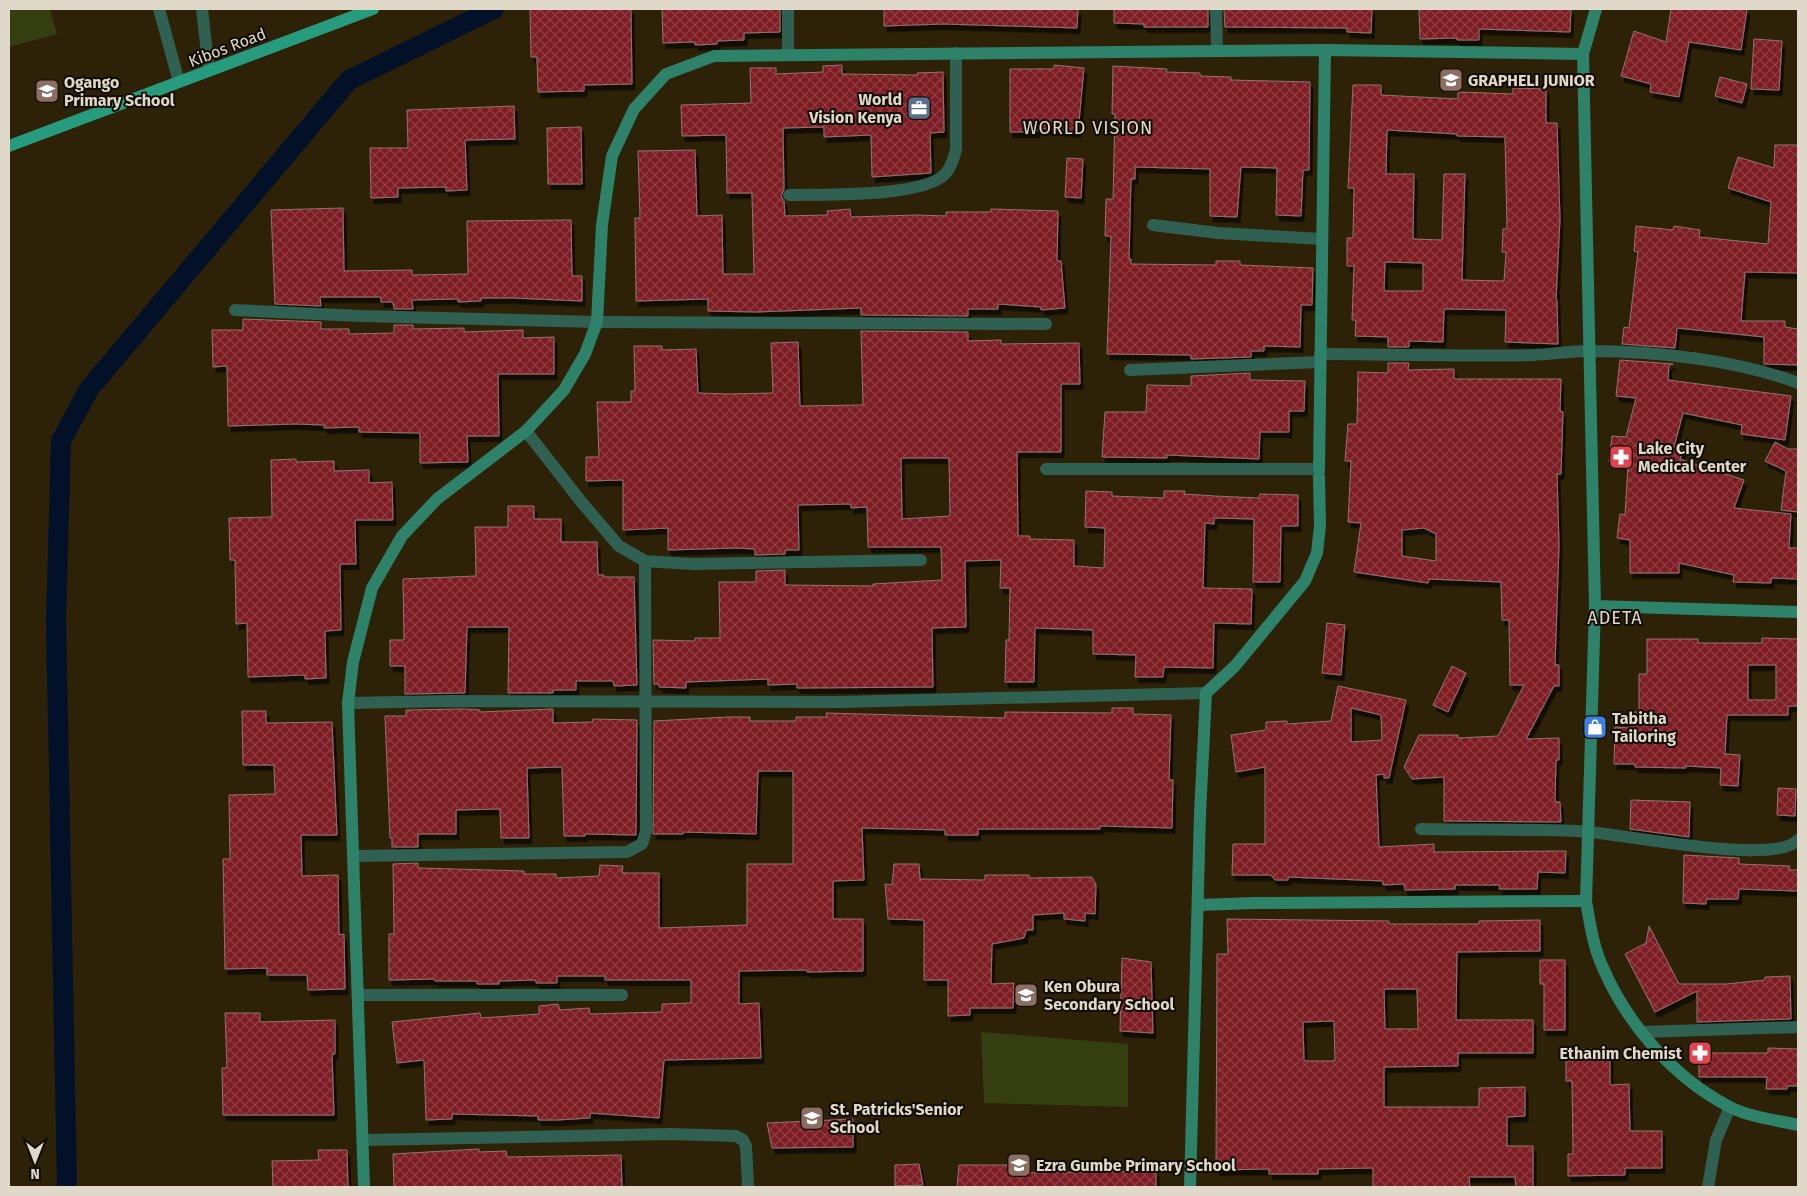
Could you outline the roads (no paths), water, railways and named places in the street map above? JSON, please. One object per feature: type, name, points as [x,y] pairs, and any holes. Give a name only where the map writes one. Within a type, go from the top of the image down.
[{"type":"main road","name":"Kibos Road","points":[[9,146],[373,9]]},
{"type":"street","points":[[159,9],[179,82]]},
{"type":"street","points":[[202,9],[209,71]]},
{"type":"street","points":[[788,9],[788,55]]},
{"type":"street","points":[[1216,9],[1217,51]]},
{"type":"street","points":[[1596,9],[1583,54],[1595,606],[1586,901],[1591,934],[1603,968],[1619,997],[1642,1032],[1671,1067],[1730,1107],[1798,1124]]},
{"type":"street","points":[[348,703],[450,700],[839,702],[1206,693],[1235,666],[1305,581],[1317,553],[1320,526],[1320,358],[1325,50]]},
{"type":"street","points":[[364,1187],[364,1140],[348,703],[354,662],[372,588],[402,536],[437,498],[526,431],[564,390],[585,354],[596,322],[602,226],[612,156],[634,109],[666,74],[714,56],[1325,50],[1583,54]]},
{"type":"street","points":[[789,195],[893,191],[914,188],[932,182],[945,174],[952,162],[956,149],[956,53]]},
{"type":"street","points":[[1153,225],[1218,233],[1322,239]]},
{"type":"street","points":[[235,310],[361,316],[596,322],[1046,324]]},
{"type":"street","points":[[1130,370],[1320,358],[1532,355],[1589,351],[1723,362],[1770,372],[1798,383]]},
{"type":"street","points":[[526,431],[583,504],[619,546],[645,560],[692,564],[921,560]]},
{"type":"street","points":[[1046,469],[1319,474]]},
{"type":"street","points":[[354,856],[617,853],[636,849],[642,844],[646,832],[645,560]]},
{"type":"street","points":[[1595,606],[1798,612]]},
{"type":"street","points":[[1190,1187],[1200,814],[1206,693]]},
{"type":"street","points":[[1421,829],[1588,833],[1739,850],[1771,849],[1795,843],[1798,840]]},
{"type":"street","points":[[1198,905],[1254,902],[1586,901]]},
{"type":"street","points":[[359,995],[622,995]]},
{"type":"street","points":[[1642,1032],[1798,1027]]},
{"type":"street","points":[[1708,1187],[1716,1140],[1730,1107]]},
{"type":"street","points":[[364,1140],[670,1134],[736,1136],[743,1140],[746,1146],[748,1187]]},
{"type":"waterway","points":[[67,1187],[56,619],[61,441],[89,389],[349,80],[494,9]]},
{"type":"place","name":"GRAPHELI JUNIOR","points":[[1451,80]]},
{"type":"place","name":"Ogango Primary School","points":[[47,91]]},
{"type":"place","name":"World Vision Kenya","points":[[919,108]]},
{"type":"place","name":"Lake City Medical Center","points":[[1621,457]]},
{"type":"place","name":"Tabitha Tailoring","points":[[1595,727]]},
{"type":"place","name":"Ken Obura Secondary School","points":[[1026,995]]},
{"type":"place","name":"Ethanim Chemist","points":[[1700,1053]]},
{"type":"place","name":"St. Patricks'Senior School","points":[[812,1118]]},
{"type":"place","name":"Ezra Gumbe Primary School","points":[[1019,1165]]},
{"type":"district","name":"WORLD VISION","points":[[1088,128]]},
{"type":"district","name":"ADETA","points":[[1615,618]]}]
